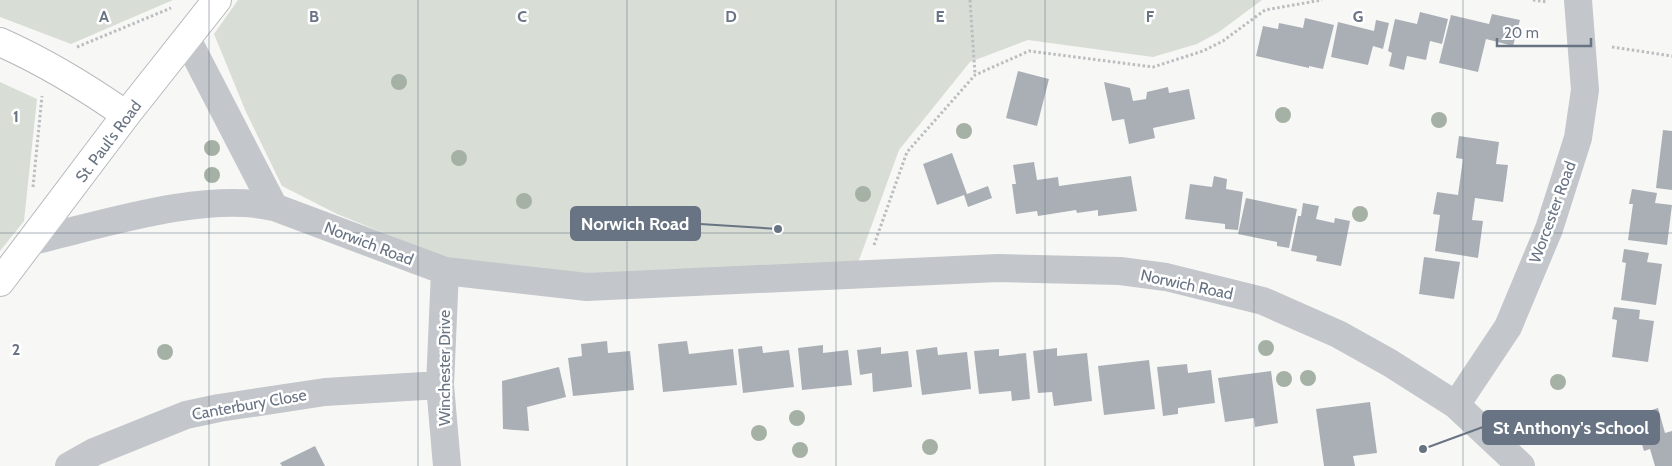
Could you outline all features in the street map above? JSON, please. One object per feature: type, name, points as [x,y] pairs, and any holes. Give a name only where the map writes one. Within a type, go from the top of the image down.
[{"type":"main road","name":"St. Paul's Road","points":[[0,282],[126,115],[217,0]]},
{"type":"main road","points":[[0,42],[28,54],[84,86],[126,115]]},
{"type":"street","name":"Worcester Road","points":[[1456,405],[1508,327],[1549,228],[1578,138],[1585,90],[1578,0]]},
{"type":"street","points":[[188,39],[274,207]]},
{"type":"street","name":"Norwich Road","points":[[32,242],[146,214],[223,202],[257,203],[274,207],[445,271],[587,287],[998,268],[1120,271],[1205,286],[1263,301],[1338,334],[1390,363],[1456,405],[1521,466]]},
{"type":"street","name":"Winchester Drive","points":[[445,271],[440,385],[447,466]]},
{"type":"street","name":"Canterbury Close","points":[[69,466],[94,452],[186,415],[219,408],[325,392],[440,385]]},
{"type":"path","points":[[970,0],[974,74]]},
{"type":"path","points":[[864,274],[907,152],[974,74],[1029,51],[1153,67],[1203,51],[1223,41],[1265,10],[1322,0]]},
{"type":"path","points":[[69,50],[175,7]]},
{"type":"path","points":[[1582,42],[1672,56]]},
{"type":"path","points":[[33,192],[42,94],[34,90]]},
{"type":"shaded area","points":[[0,0],[173,0],[71,44],[0,17]]},
{"type":"shaded area","points":[[238,0],[1262,0],[1219,32],[1197,44],[1153,57],[1028,40],[970,62],[899,150],[858,263],[587,274],[450,260],[337,214],[282,186],[246,112],[214,34]]},
{"type":"shaded area","points":[[0,82],[37,99],[24,221],[0,251]]},
{"type":"building","points":[[1420,12],[1448,19],[1442,44],[1430,41],[1426,60],[1407,56],[1404,70],[1389,66],[1392,53],[1388,51],[1395,19],[1417,24]]},
{"type":"building","points":[[1492,14],[1520,20],[1513,46],[1486,39],[1478,72],[1439,63],[1451,15],[1489,24]]},
{"type":"building","points":[[1305,18],[1334,25],[1323,69],[1309,66],[1309,68],[1256,56],[1263,26],[1278,29],[1279,23],[1303,28]]},
{"type":"building","points":[[1376,20],[1389,23],[1383,49],[1373,46],[1368,65],[1331,57],[1338,22],[1374,31]]},
{"type":"building","points":[[1018,71],[1049,79],[1037,126],[1006,118]]},
{"type":"building","points":[[1104,82],[1130,88],[1133,101],[1146,99],[1147,92],[1168,87],[1169,93],[1189,89],[1195,119],[1153,128],[1155,138],[1129,144],[1124,119],[1112,121]]},
{"type":"building","points":[[1663,130],[1672,131],[1672,190],[1656,188]]},
{"type":"building","points":[[1459,136],[1499,142],[1496,164],[1508,165],[1503,202],[1475,198],[1472,220],[1483,221],[1478,258],[1435,251],[1440,215],[1433,214],[1437,192],[1458,195],[1463,159],[1456,158]]},
{"type":"building","points":[[952,153],[967,194],[988,186],[992,198],[968,207],[964,195],[937,205],[923,164]]},
{"type":"building","points":[[1034,162],[1037,180],[1058,177],[1059,186],[1131,176],[1137,211],[1098,216],[1098,210],[1077,213],[1076,210],[1038,216],[1037,211],[1016,214],[1012,184],[1016,184],[1013,165]]},
{"type":"building","points":[[1214,176],[1227,179],[1226,189],[1243,192],[1238,230],[1225,229],[1225,224],[1185,219],[1190,184],[1212,187]]},
{"type":"building","points":[[1632,189],[1657,193],[1655,203],[1672,205],[1667,245],[1628,240],[1633,204],[1629,204]]},
{"type":"building","points":[[1246,198],[1297,209],[1289,248],[1277,246],[1277,242],[1238,234]]},
{"type":"building","points":[[1303,203],[1319,206],[1316,219],[1334,223],[1335,218],[1350,221],[1341,266],[1316,261],[1317,256],[1291,251],[1298,216],[1301,216]]},
{"type":"building","points":[[1624,249],[1649,253],[1647,262],[1662,264],[1656,305],[1621,300],[1626,263],[1622,262]]},
{"type":"building","points":[[1424,257],[1460,262],[1454,299],[1419,294]]},
{"type":"building","points":[[1614,307],[1640,310],[1639,319],[1654,321],[1648,362],[1612,357],[1617,320],[1612,319]]},
{"type":"building","points":[[607,341],[608,353],[630,351],[634,390],[573,396],[568,358],[582,356],[581,344]]},
{"type":"building","points":[[687,341],[689,354],[733,349],[737,385],[663,392],[658,344]]},
{"type":"building","points":[[823,345],[823,353],[848,350],[852,385],[802,390],[798,348]]},
{"type":"building","points":[[762,346],[763,353],[789,350],[794,387],[743,393],[738,349]]},
{"type":"building","points":[[881,347],[881,354],[908,351],[912,387],[873,392],[872,373],[860,375],[857,350]]},
{"type":"building","points":[[937,347],[938,355],[967,352],[971,389],[922,395],[916,350]]},
{"type":"building","points":[[1057,348],[1057,356],[1087,353],[1092,401],[1054,406],[1052,392],[1038,393],[1033,351]]},
{"type":"building","points":[[999,349],[999,356],[1026,353],[1030,399],[1012,401],[1011,391],[979,394],[974,351]]},
{"type":"building","points":[[1149,360],[1155,409],[1104,415],[1098,366]]},
{"type":"building","points":[[1187,364],[1188,373],[1211,370],[1215,403],[1178,408],[1178,414],[1163,416],[1157,367]]},
{"type":"building","points":[[559,367],[566,397],[527,407],[529,431],[503,429],[502,381]]},
{"type":"building","points":[[1271,371],[1278,423],[1255,427],[1254,418],[1225,422],[1218,378]]},
{"type":"building","points":[[1370,402],[1377,453],[1353,456],[1355,466],[1324,466],[1316,409]]},
{"type":"building","points":[[1658,408],[1665,433],[1672,431],[1672,466],[1655,466],[1650,449],[1644,451],[1633,416]]},
{"type":"building","points":[[315,446],[325,466],[282,466],[280,463]]},
{"type":"place","name":"Norwich Road","points":[[778,229]]},
{"type":"place","name":"St Anthony's School","points":[[1423,449]]}]
